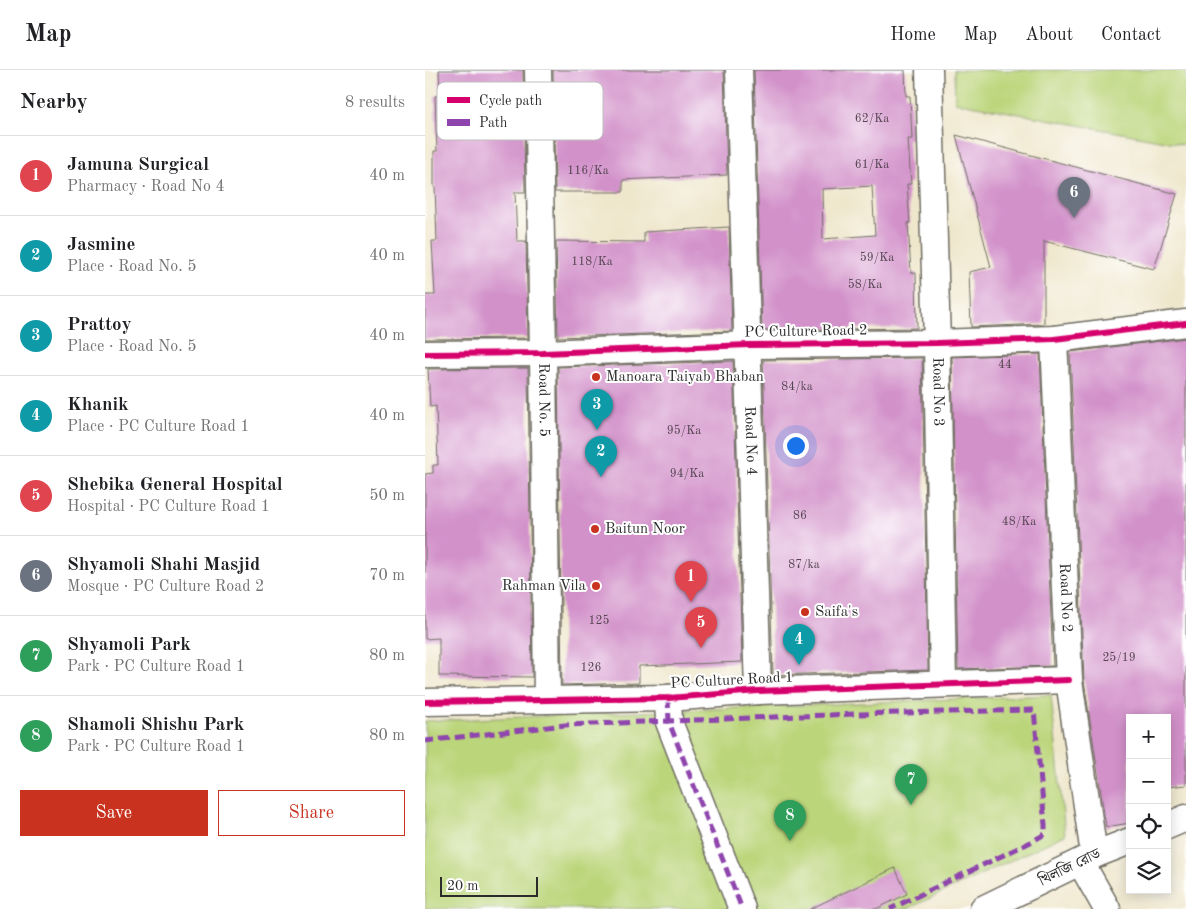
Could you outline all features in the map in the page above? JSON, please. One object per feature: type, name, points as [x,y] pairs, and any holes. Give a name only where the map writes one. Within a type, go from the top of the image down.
[{"type":"street","name":"Road No 4","points":[[739,70],[759,691]]},
{"type":"street","name":"Road No 3","points":[[929,70],[937,343],[943,684]]},
{"type":"street","name":"Road No. 5","points":[[539,140],[547,700]]},
{"type":"street","name":"PC Culture Road 2","points":[[425,354],[543,353],[749,345],[937,343],[1054,339],[1186,323]]},
{"type":"street","name":"Road No 2","points":[[1054,339],[1069,680],[1088,859]]},
{"type":"street","name":"PC Culture Road 1","points":[[425,702],[667,698],[759,691],[1069,680]]},
{"type":"street","points":[[667,698],[669,722],[742,909]]},
{"type":"street","points":[[1171,824],[1186,818]]},
{"type":"street","name":"খিলজি রোড","points":[[983,909],[1126,843]]},
{"type":"street","points":[[1088,859],[1107,909]]},
{"type":"green space","points":[[954,70],[1186,70],[1186,145],[955,102]]},
{"type":"green space","points":[[1051,695],[1065,835],[907,909],[425,909],[425,721]]},
{"type":"building","points":[[439,70],[523,70],[523,82],[439,82]]},
{"type":"building","points":[[553,70],[724,70],[727,175],[623,180],[623,192],[555,192],[554,140],[603,140],[603,82],[553,82]]},
{"type":"building","points":[[754,70],[905,70],[906,96],[910,96],[912,139],[908,139],[911,184],[907,184],[910,223],[908,223],[911,273],[916,273],[917,328],[762,330]],"holes":[[[872,186],[875,235],[823,239],[822,189]]]},
{"type":"building","points":[[435,96],[437,96],[437,140],[524,140],[525,192],[515,192],[517,241],[526,241],[528,338],[425,339],[425,295],[435,295],[432,241],[437,241],[434,187],[434,151],[437,151]]},
{"type":"building","points":[[956,135],[1177,194],[1154,269],[1044,241],[1044,324],[971,327],[969,272],[991,267]]},
{"type":"building","points":[[729,227],[732,331],[558,337],[556,241],[644,242],[644,232]]},
{"type":"building","points":[[1186,338],[1186,785],[1171,787],[1171,714],[1126,714],[1126,824],[1106,827],[1084,680],[1070,352]]},
{"type":"building","points":[[1040,354],[1053,666],[958,669],[952,357]]},
{"type":"building","points":[[922,358],[928,670],[773,675],[763,360]]},
{"type":"building","points":[[733,361],[742,662],[639,666],[639,683],[562,685],[558,367]]},
{"type":"building","points":[[528,368],[532,677],[439,676],[439,638],[425,639],[425,474],[433,473],[433,465],[438,465],[436,406],[430,407],[428,369]]},
{"type":"building","points":[[895,868],[907,894],[876,909],[810,909]]},
{"type":"marked path","points":[[668,698],[669,722],[742,909]]},
{"type":"marked path","points":[[425,741],[565,725],[854,714],[1034,710],[1045,834],[890,909]]},
{"type":"cycle path","points":[[425,354],[543,353],[749,345],[937,343],[1054,339],[1186,323]]},
{"type":"cycle path","points":[[425,702],[668,698],[758,691],[1069,680]]},
{"type":"place","name":"Shyamoli Shahi Masjid","points":[[1074,218]]},
{"type":"place","name":"Manoara Taiyab Bhaban","points":[[596,377]]},
{"type":"place","name":"Prattoy","points":[[597,430]]},
{"type":"place","name":"Jasmine","points":[[601,477]]},
{"type":"place","name":"Baitun Noor","points":[[595,529]]},
{"type":"place","name":"Rahman Vila","points":[[596,586]]},
{"type":"place","name":"Jamuna Surgical","points":[[691,602]]},
{"type":"place","name":"Saifa's","points":[[805,612]]},
{"type":"place","name":"Shebika General Hospital","points":[[701,648]]},
{"type":"place","name":"Khanik","points":[[799,665]]},
{"type":"place","name":"Shyamoli Park","points":[[911,805]]},
{"type":"place","name":"Shamoli Shishu Park","points":[[790,841]]}]
